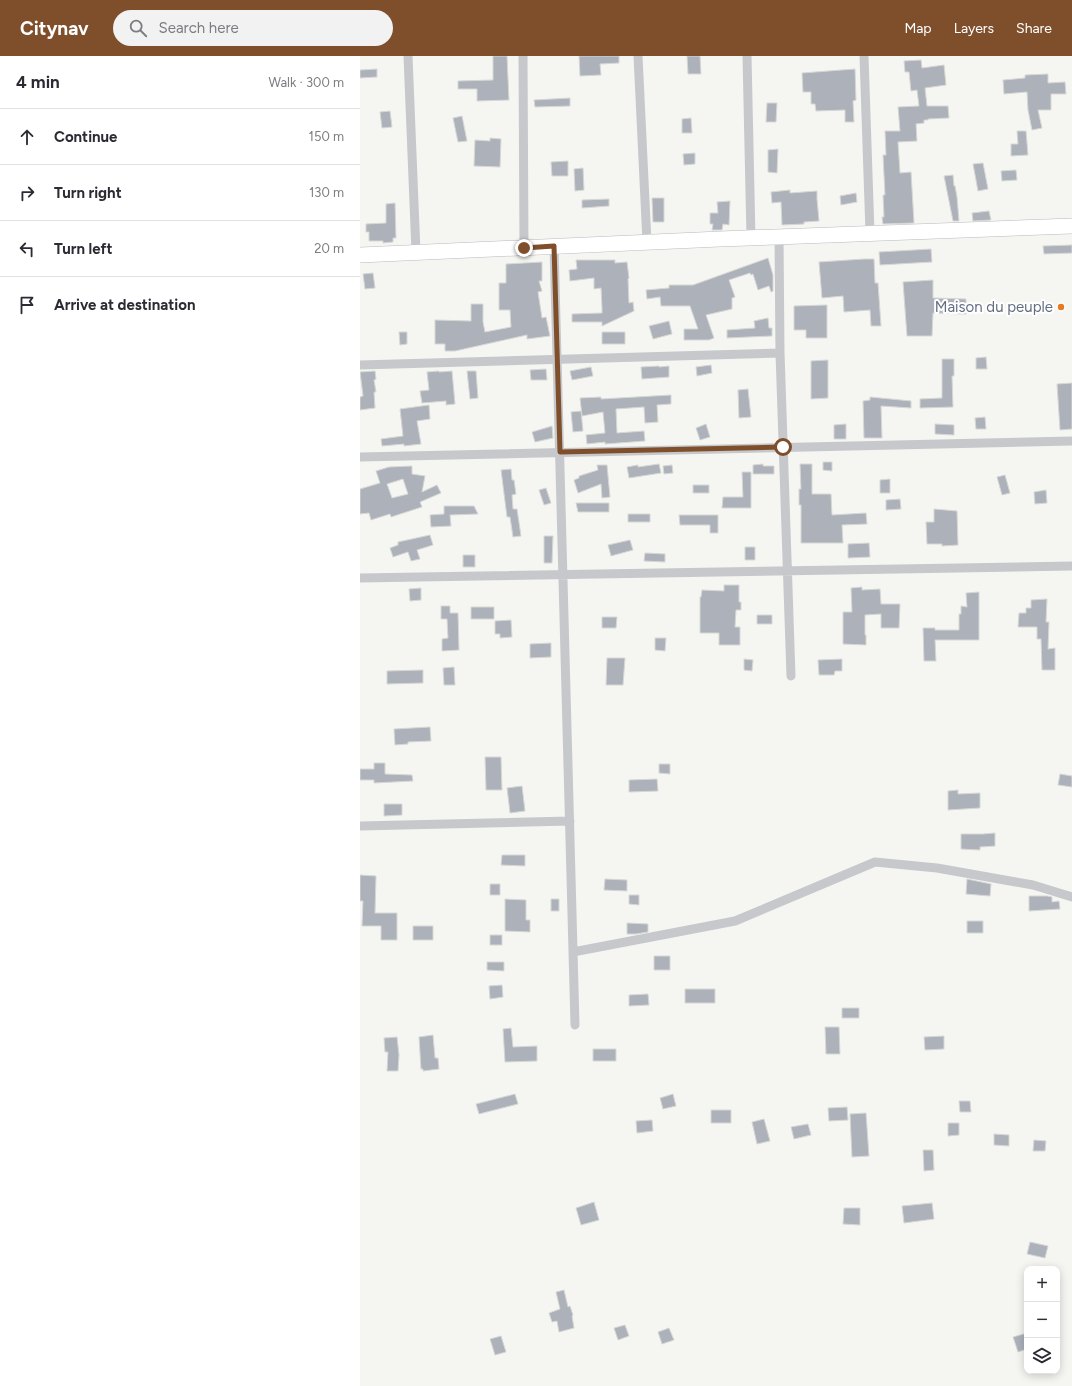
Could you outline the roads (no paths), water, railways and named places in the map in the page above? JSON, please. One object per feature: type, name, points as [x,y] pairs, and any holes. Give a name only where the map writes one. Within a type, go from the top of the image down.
[{"type":"main road","points":[[360,255],[647,242],[1072,226]]},
{"type":"street","points":[[408,56],[416,252]]},
{"type":"street","points":[[523,56],[524,248]]},
{"type":"street","points":[[638,56],[647,242]]},
{"type":"street","points":[[746,56],[751,238]]},
{"type":"street","points":[[864,56],[870,233]]},
{"type":"street","points":[[779,237],[780,353],[791,676]]},
{"type":"street","points":[[554,246],[575,1025]]},
{"type":"street","points":[[360,365],[780,353]]},
{"type":"street","points":[[360,457],[1072,441]]},
{"type":"street","points":[[360,578],[1072,566]]},
{"type":"street","points":[[360,826],[570,821]]},
{"type":"street","points":[[573,952],[735,921],[876,862],[937,868],[1033,885],[1072,896]]},
{"type":"place","name":"Maison du peuple","points":[[1061,307]]}]
